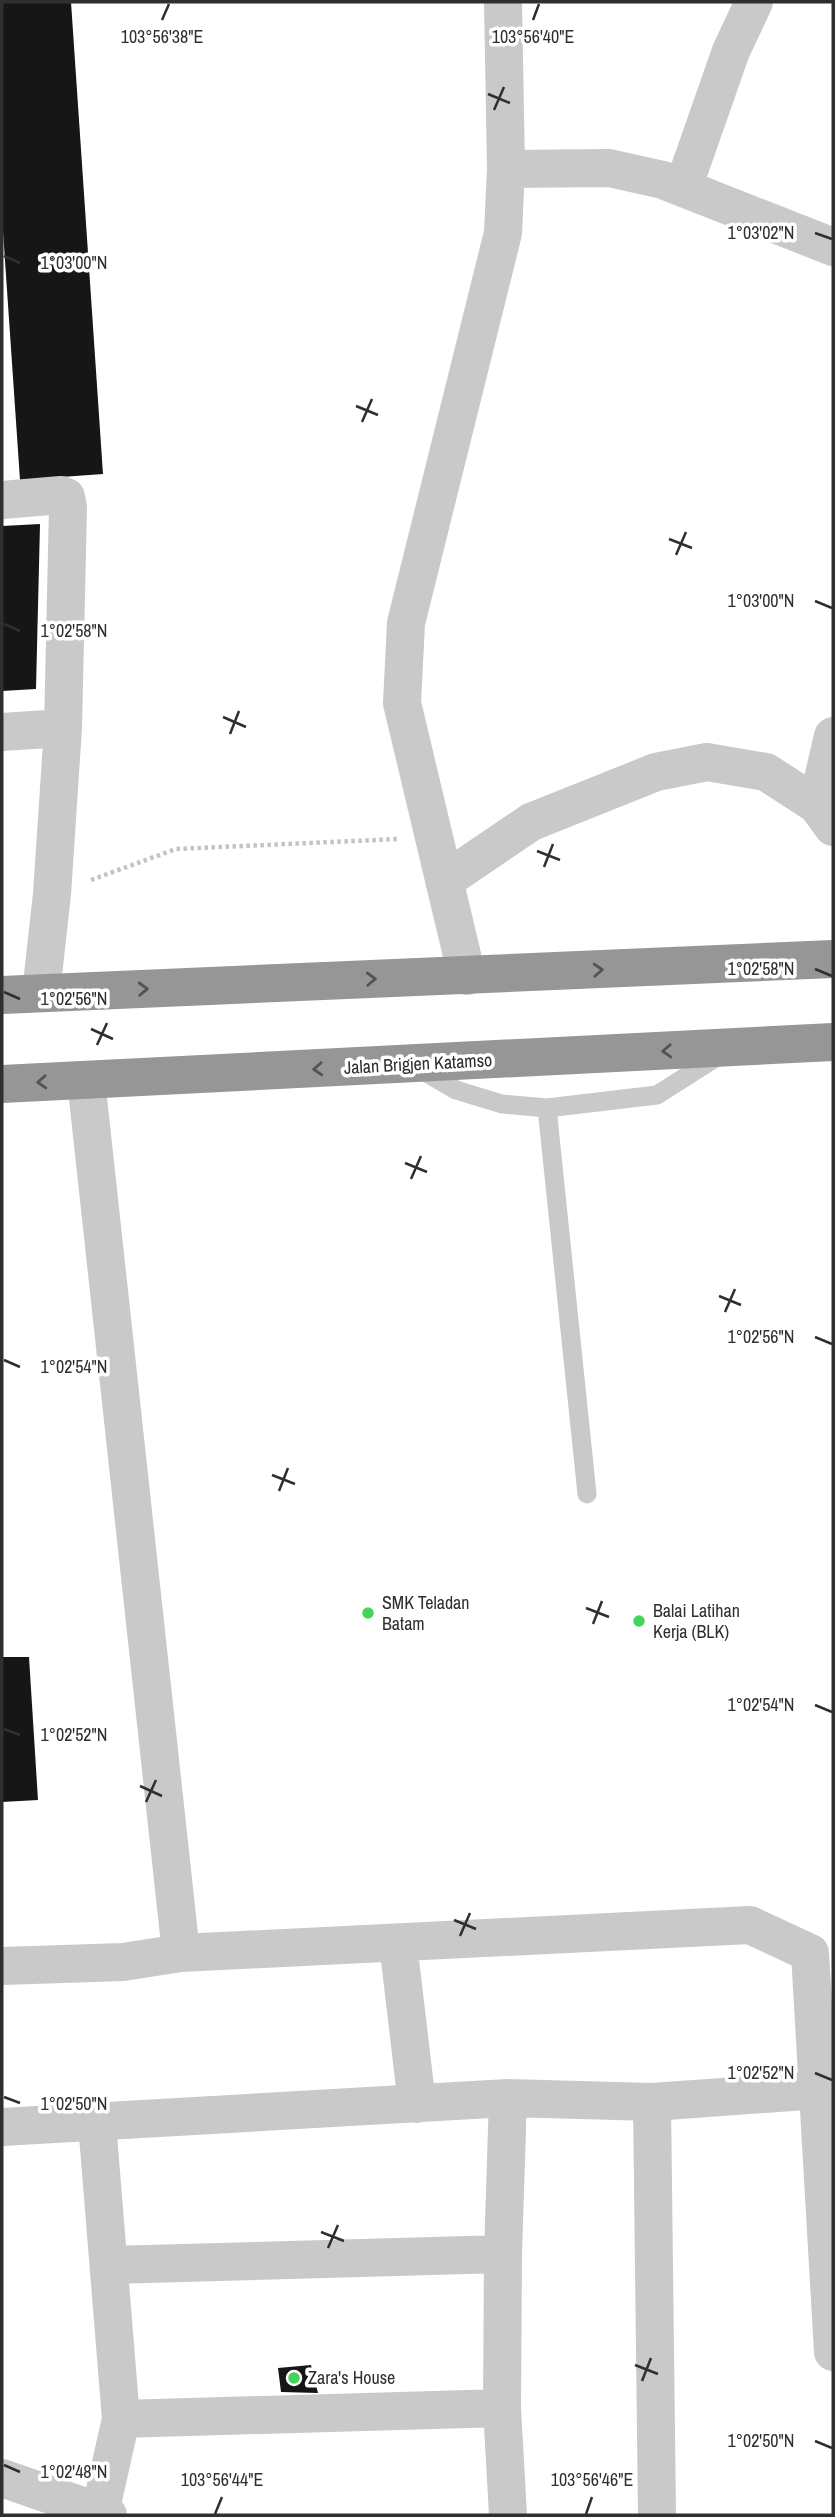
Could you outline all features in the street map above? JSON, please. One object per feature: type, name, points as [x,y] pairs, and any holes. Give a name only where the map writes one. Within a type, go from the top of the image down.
[{"type":"highway","points":[[2,995],[833,959]]},
{"type":"highway","name":"Jalan Brigjen Katamso","points":[[2,1084],[833,1042]]},
{"type":"street","points":[[467,975],[402,703],[406,623],[503,233],[506,169],[503,2]]},
{"type":"street","points":[[683,188],[731,51],[754,2]]},
{"type":"street","points":[[506,169],[609,168],[663,180],[833,247]]},
{"type":"street","points":[[2,500],[56,494],[66,497],[67,501],[63,729],[52,894],[41,993]]},
{"type":"street","points":[[2,732],[63,729]]},
{"type":"street","points":[[825,816],[833,736]]},
{"type":"street","points":[[444,881],[531,822],[656,772],[707,762],[766,772],[825,816]]},
{"type":"street","points":[[86,1080],[181,1954]]},
{"type":"street","points":[[2,1966],[123,1962],[181,1954],[750,1926],[810,1953],[833,2352]]},
{"type":"street","points":[[398,1943],[417,2104]]},
{"type":"street","points":[[2,2127],[508,2098],[652,2102],[819,2090]]},
{"type":"street","points":[[508,2098],[502,2408],[508,2515]]},
{"type":"street","points":[[652,2102],[657,2515]]},
{"type":"street","points":[[2,2478],[104,2514],[121,2419],[97,2123]]},
{"type":"street","points":[[110,2265],[503,2254]]},
{"type":"street","points":[[121,2419],[502,2408]]},
{"type":"lane","points":[[413,1065],[456,1090],[502,1104],[547,1108],[657,1095],[731,1047]]},
{"type":"lane","points":[[547,1108],[587,1494]]},
{"type":"path","points":[[52,894],[176,849],[434,838]]},
{"type":"building","points":[[2,2],[71,2],[103,474],[20,480],[2,217]]},
{"type":"building","points":[[40,524],[36,689],[2,691],[2,526]]},
{"type":"building","points":[[2,1657],[29,1657],[38,1800],[2,1802]]},
{"type":"building","name":"Zara's House","points":[[311,2365],[318,2393],[281,2392],[278,2368]]},
{"type":"place","name":"SMK Teladan Batam","points":[[368,1613]]},
{"type":"place","name":"Balai Latihan Kerja (BLK)","points":[[639,1621]]},
{"type":"place","name":"Zara's House","points":[[294,2378]]}]
